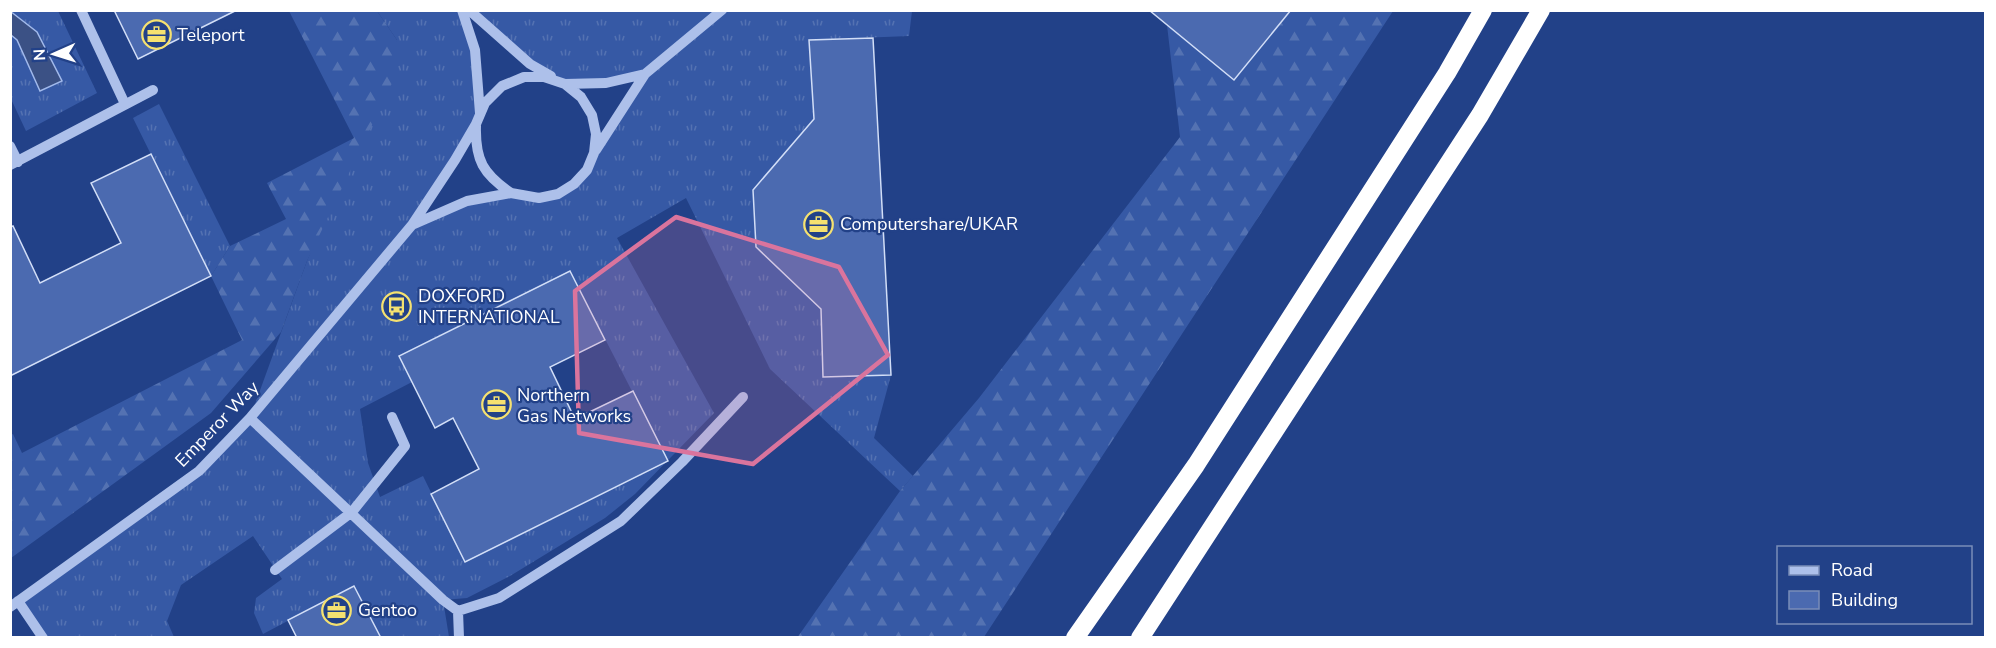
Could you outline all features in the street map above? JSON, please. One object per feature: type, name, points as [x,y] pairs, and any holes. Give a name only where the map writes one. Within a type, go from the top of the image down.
[{"type":"highway","points":[[1075,638],[1196,465],[1447,73],[1483,10]]},
{"type":"highway","points":[[1140,638],[1480,115],[1541,10]]},
{"type":"street","points":[[81,10],[125,104]]},
{"type":"street","points":[[462,10],[475,50],[480,113]]},
{"type":"street","points":[[470,10],[530,64],[581,97],[592,115],[596,134],[594,153]]},
{"type":"street","points":[[645,74],[722,10]]},
{"type":"street","name":"Emperor Way","points":[[14,604],[199,471],[250,418],[412,225],[455,160],[476,124],[485,102],[502,86],[524,77],[544,76],[561,82],[606,83],[645,74]]},
{"type":"street","name":"Emperor Way","points":[[412,225],[467,201],[511,193],[539,198],[558,194],[574,184],[587,170],[594,153],[645,74]]},
{"type":"street","points":[[10,146],[14,163],[153,90]]},
{"type":"street","name":"Emperor Way","points":[[476,124],[476,147],[481,164],[494,181],[511,193]]},
{"type":"street","points":[[458,611],[499,598],[621,521],[682,462],[743,397]]},
{"type":"street","points":[[275,570],[352,512],[405,447],[392,417]]},
{"type":"street","points":[[250,418],[443,600],[458,611]]},
{"type":"street","points":[[14,604],[44,638]]},
{"type":"street","points":[[458,611],[459,638]]},
{"type":"highlighted area","points":[[676,217],[839,267],[888,355],[753,464],[579,433],[575,291]]},
{"type":"green space","points":[[11,11],[58,11],[97,93],[26,131],[11,99]]},
{"type":"green space","points":[[289,11],[377,11],[397,40],[395,77],[307,261],[281,332],[211,413],[11,558],[11,435],[13,434],[22,453],[242,340],[211,276],[230,246],[286,219],[267,183],[354,138]]},
{"type":"green space","points":[[377,11],[462,11],[475,50],[480,113],[413,223],[467,201],[511,193],[539,198],[574,184],[644,74],[606,83],[556,80],[469,11],[912,11],[909,36],[809,40],[814,119],[753,190],[756,247],[821,309],[823,377],[891,375],[874,438],[913,476],[900,491],[770,369],[686,198],[617,238],[714,413],[668,460],[570,271],[399,356],[412,382],[360,409],[368,463],[380,497],[423,476],[465,562],[666,462],[635,494],[605,518],[510,576],[467,598],[443,600],[449,637],[381,637],[354,586],[263,634],[254,613],[256,598],[282,579],[253,536],[181,585],[167,621],[174,637],[43,637],[18,601],[199,471],[250,418],[307,261],[397,40]]},
{"type":"green space","points":[[1291,11],[1393,11],[984,637],[797,638],[900,491],[979,398],[1180,137],[1167,25],[1234,80]]},
{"type":"green space","points":[[159,104],[230,246],[211,276],[133,118]]},
{"type":"shaded area","points":[[10,11],[37,32],[62,81],[40,91],[17,40],[11,35]]},
{"type":"building","name":"Teleport","points":[[114,10],[237,10],[138,59]]},
{"type":"building","points":[[1149,10],[1291,10],[1234,80]]},
{"type":"building","name":"Computershare/UKAR","points":[[873,38],[891,375],[823,377],[821,309],[756,247],[753,190],[814,119],[809,40]]},
{"type":"building","points":[[151,154],[211,276],[10,376],[10,227],[13,226],[40,283],[121,243],[91,183]]},
{"type":"building","name":"Northern Gas Networks","points":[[570,271],[605,340],[550,367],[575,419],[633,391],[668,461],[465,562],[431,494],[479,469],[453,418],[435,428],[399,356]]},
{"type":"building","name":"Gentoo","points":[[354,586],[381,638],[297,638],[288,620]]},
{"type":"place","name":"Teleport","points":[[156,35]]},
{"type":"place","name":"Computershare/UKAR","points":[[819,224]]},
{"type":"place","name":"DOXFORD INTERNATIONAL","points":[[397,306]]},
{"type":"place","name":"Northern Gas Networks","points":[[496,405]]},
{"type":"place","name":"Gentoo","points":[[337,610]]}]
